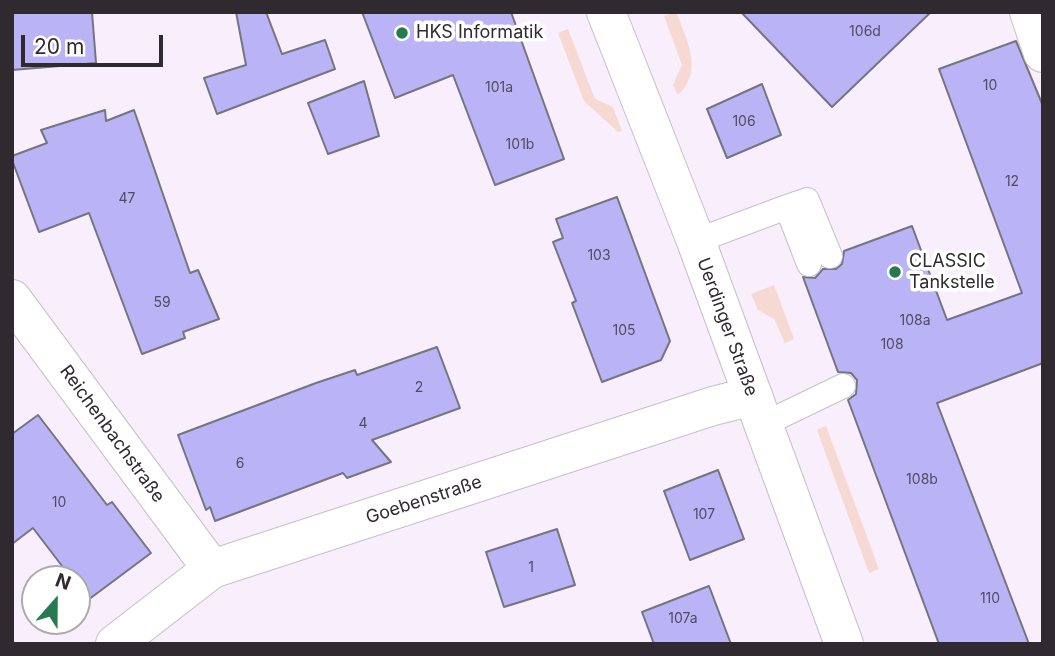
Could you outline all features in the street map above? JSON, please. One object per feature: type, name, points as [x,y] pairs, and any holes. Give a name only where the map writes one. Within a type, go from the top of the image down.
[{"type":"street","name":"Uerdinger Straße","points":[[606,12],[696,241],[844,644]]},
{"type":"street","points":[[1029,12],[1043,53]]},
{"type":"street","name":"Reichenbachstraße","points":[[12,299],[212,569]]},
{"type":"street","name":"Goebenstraße","points":[[115,644],[212,569],[713,406],[757,410]]},
{"type":"lane","points":[[696,241],[807,200],[820,260]]},
{"type":"lane","points":[[757,410],[843,386]]},
{"type":"shaded area","points":[[676,12],[688,44],[692,66],[686,86],[678,95],[673,85],[682,65],[664,16]]},
{"type":"shaded area","points":[[568,29],[595,99],[613,107],[622,131],[618,132],[584,101],[558,33]]},
{"type":"shaded area","points":[[774,285],[794,339],[785,343],[774,319],[758,310],[751,294]]},
{"type":"shaded area","points":[[826,426],[879,569],[869,573],[817,430]]},
{"type":"building","points":[[12,12],[92,12],[96,63],[12,70]]},
{"type":"building","points":[[236,12],[266,12],[282,54],[325,40],[335,69],[217,114],[204,78],[246,65]]},
{"type":"building","points":[[362,12],[511,12],[564,159],[495,185],[453,75],[395,98]]},
{"type":"building","points":[[741,12],[931,12],[832,107]]},
{"type":"building","points":[[1016,41],[1043,106],[1043,363],[937,403],[1029,644],[939,644],[848,400],[856,394],[857,380],[851,373],[838,372],[803,277],[815,278],[823,269],[836,269],[842,264],[844,251],[912,226],[947,320],[1022,293],[939,69]]},
{"type":"building","points":[[364,81],[379,136],[328,154],[308,103]]},
{"type":"building","points":[[762,84],[781,135],[727,158],[707,109]]},
{"type":"building","points":[[105,110],[106,121],[134,110],[190,273],[198,270],[219,319],[183,332],[185,338],[142,354],[89,213],[39,232],[12,160],[12,156],[47,143],[41,130]]},
{"type":"building","points":[[617,197],[670,341],[661,360],[602,382],[572,303],[576,301],[553,242],[563,238],[556,219]]},
{"type":"building","points":[[437,347],[460,408],[372,440],[391,462],[347,478],[343,473],[215,521],[210,507],[206,510],[178,435],[316,383],[355,370],[357,375]]},
{"type":"building","points":[[38,415],[107,505],[112,502],[151,553],[91,598],[91,565],[61,565],[33,528],[12,544],[12,434]]},
{"type":"building","points":[[718,470],[744,539],[690,560],[664,491]]},
{"type":"building","points":[[557,529],[575,585],[504,607],[486,552]]},
{"type":"building","points":[[709,586],[731,644],[654,644],[642,612]]},
{"type":"place","name":"HKS Informatik","points":[[402,33]]},
{"type":"place","name":"CLASSIC Tankstelle","points":[[895,272]]}]
